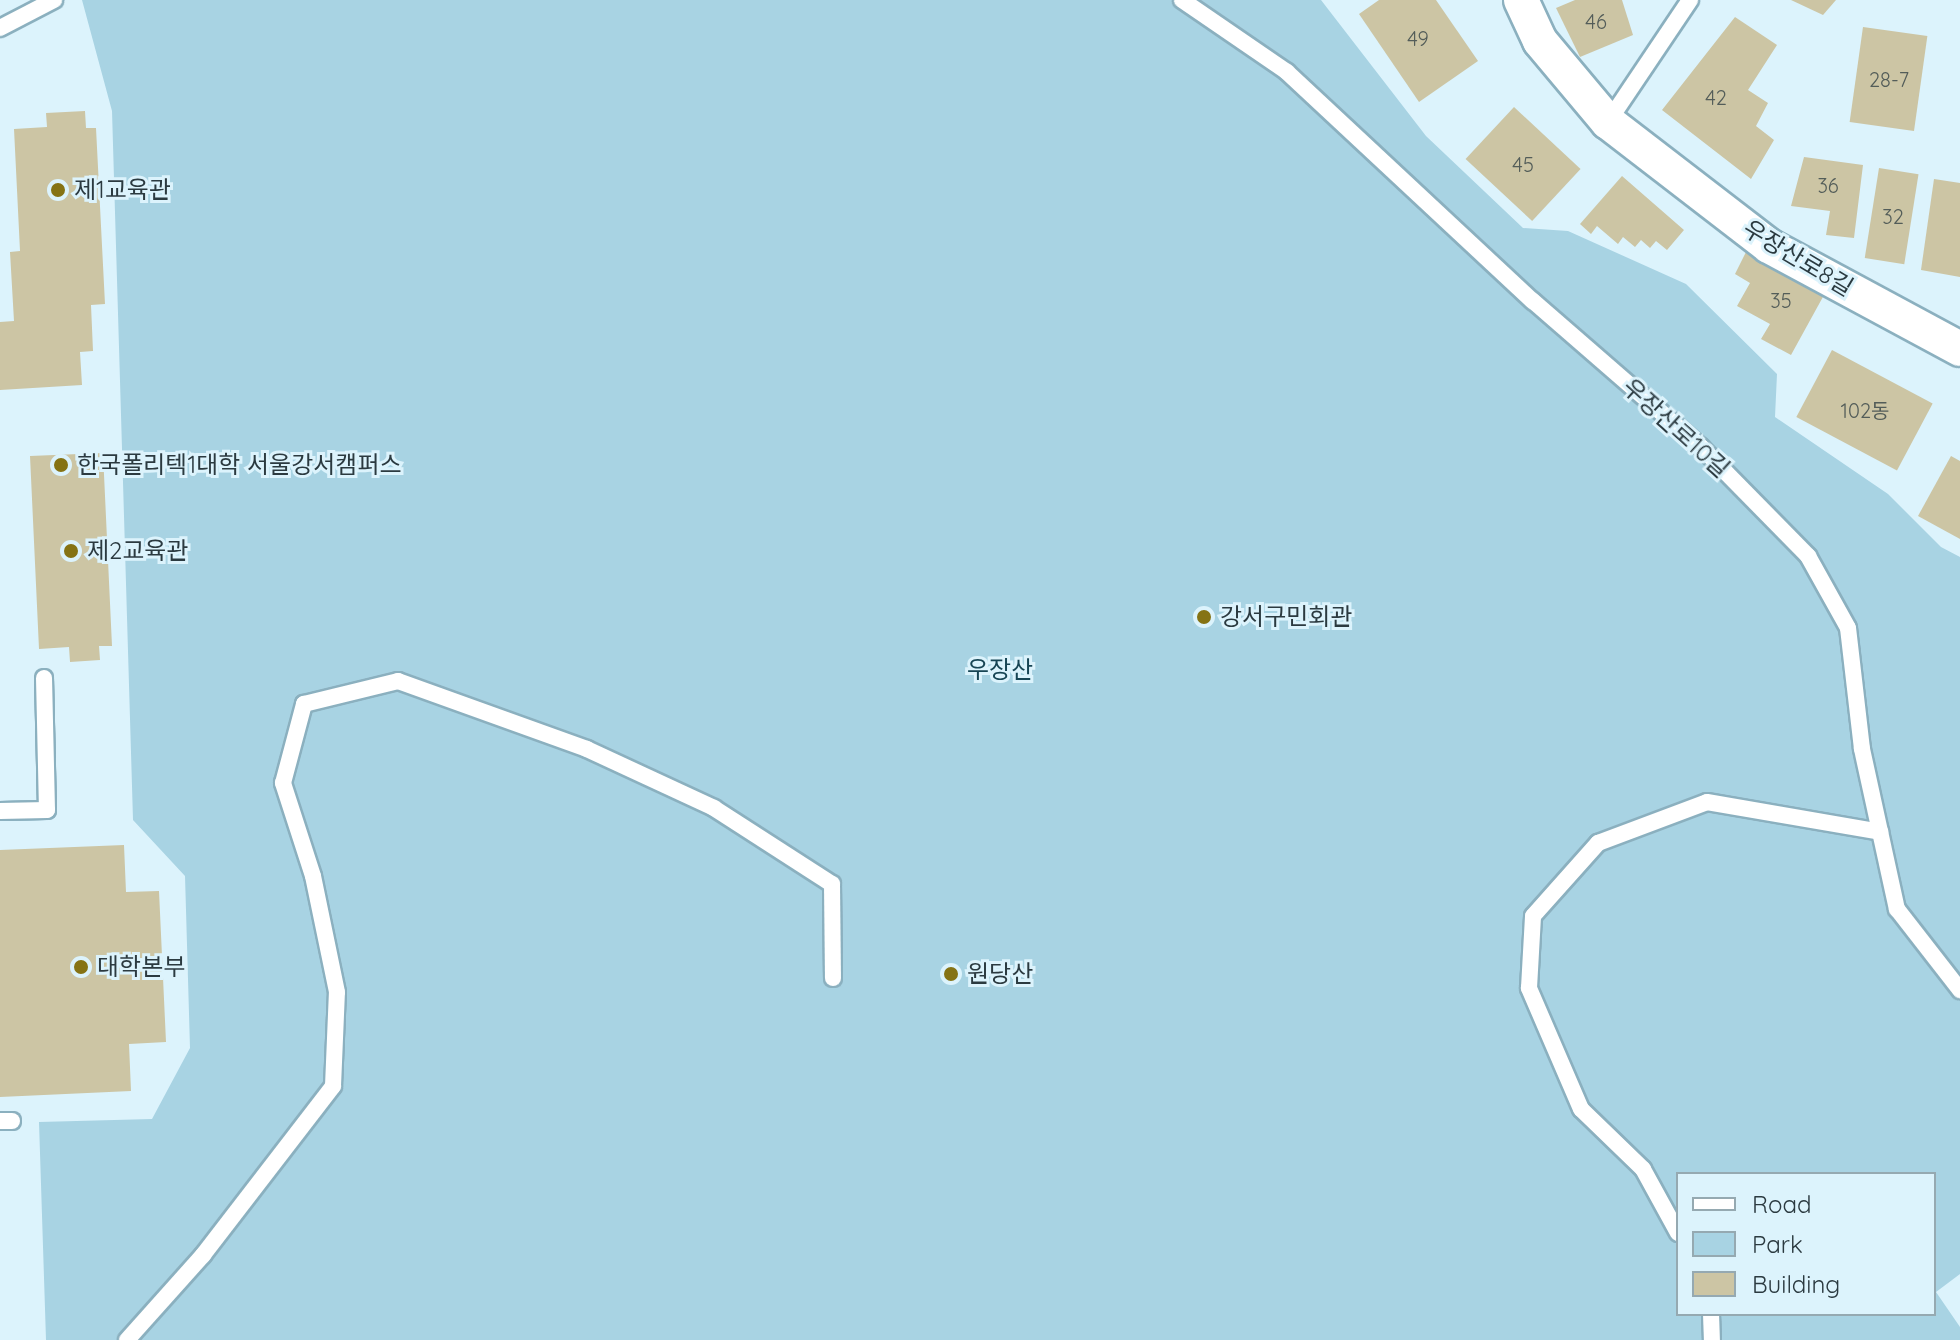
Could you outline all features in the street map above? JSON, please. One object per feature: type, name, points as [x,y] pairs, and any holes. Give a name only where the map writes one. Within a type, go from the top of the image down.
[{"type":"street","name":"우장산로8길","points":[[1521,0],[1540,41],[1608,122],[1769,246],[1960,349]]},
{"type":"lane","points":[[0,28],[54,0]]},
{"type":"lane","name":"우장산로10길","points":[[1182,0],[1287,72],[1701,447],[1808,556],[1848,628],[1862,749],[1897,909],[1960,990]]},
{"type":"lane","points":[[1608,122],[1690,0]]},
{"type":"lane","points":[[0,811],[47,810],[44,678]]},
{"type":"lane","points":[[127,1340],[203,1255],[333,1086],[337,992],[313,876],[283,783],[304,704],[398,681],[587,749],[714,808],[832,884],[833,978]]},
{"type":"lane","points":[[1676,1229],[1643,1169],[1581,1109],[1529,988],[1533,916],[1598,843],[1707,802],[1880,832]]},
{"type":"lane","points":[[1711,1316],[1712,1340]]},
{"type":"green space","name":"우장산","points":[[82,0],[1321,0],[1426,136],[1523,228],[1568,231],[1686,284],[1777,374],[1775,417],[1888,494],[1941,547],[1960,557],[1960,1274],[1936,1292],[1960,1327],[1960,1340],[46,1340],[39,1122],[152,1119],[190,1048],[185,876],[133,820],[112,111]]},
{"type":"building","points":[[1379,0],[1436,0],[1478,61],[1419,102],[1359,14]]},
{"type":"building","points":[[1575,0],[1622,0],[1633,35],[1580,57],[1556,8]]},
{"type":"building","points":[[1791,0],[1836,0],[1823,15]]},
{"type":"building","points":[[1735,17],[1777,45],[1748,90],[1768,103],[1756,126],[1774,140],[1751,179],[1662,110]]},
{"type":"building","points":[[1863,27],[1927,36],[1914,131],[1850,122]]},
{"type":"building","points":[[1514,107],[1581,169],[1532,221],[1466,159]]},
{"type":"building","name":"제1교육관","points":[[85,111],[86,128],[96,128],[105,304],[91,305],[93,351],[80,352],[82,385],[0,390],[0,322],[14,321],[10,252],[20,251],[14,129],[47,127],[46,113]]},
{"type":"building","points":[[1804,157],[1863,165],[1854,238],[1826,235],[1830,211],[1791,206]]},
{"type":"building","points":[[1879,168],[1919,174],[1904,264],[1865,258]]},
{"type":"building","points":[[1622,176],[1684,230],[1667,250],[1656,241],[1650,248],[1641,240],[1635,247],[1623,237],[1618,244],[1597,226],[1591,234],[1580,224]]},
{"type":"building","points":[[1934,179],[1960,183],[1960,277],[1921,270]]},
{"type":"building","points":[[1746,252],[1824,295],[1791,355],[1761,339],[1770,324],[1737,306],[1750,283],[1735,274]]},
{"type":"building","points":[[1832,350],[1933,404],[1897,471],[1796,417]]},
{"type":"building","name":"제2교육관","points":[[103,453],[112,646],[99,646],[100,660],[70,662],[69,647],[39,649],[30,456]]},
{"type":"building","points":[[1951,456],[1960,461],[1960,539],[1918,516]]},
{"type":"building","name":"대학본부","points":[[124,845],[126,892],[159,891],[166,1042],[129,1044],[131,1091],[0,1097],[0,850]]},
{"type":"place","name":"제1교육관","points":[[58,190]]},
{"type":"place","name":"한국폴리텍1대학 서울강서캠퍼스","points":[[61,465]]},
{"type":"place","name":"제2교육관","points":[[71,551]]},
{"type":"place","name":"강서구민회관","points":[[1204,617]]},
{"type":"place","name":"대학본부","points":[[81,967]]},
{"type":"place","name":"원당산","points":[[951,974]]}]
